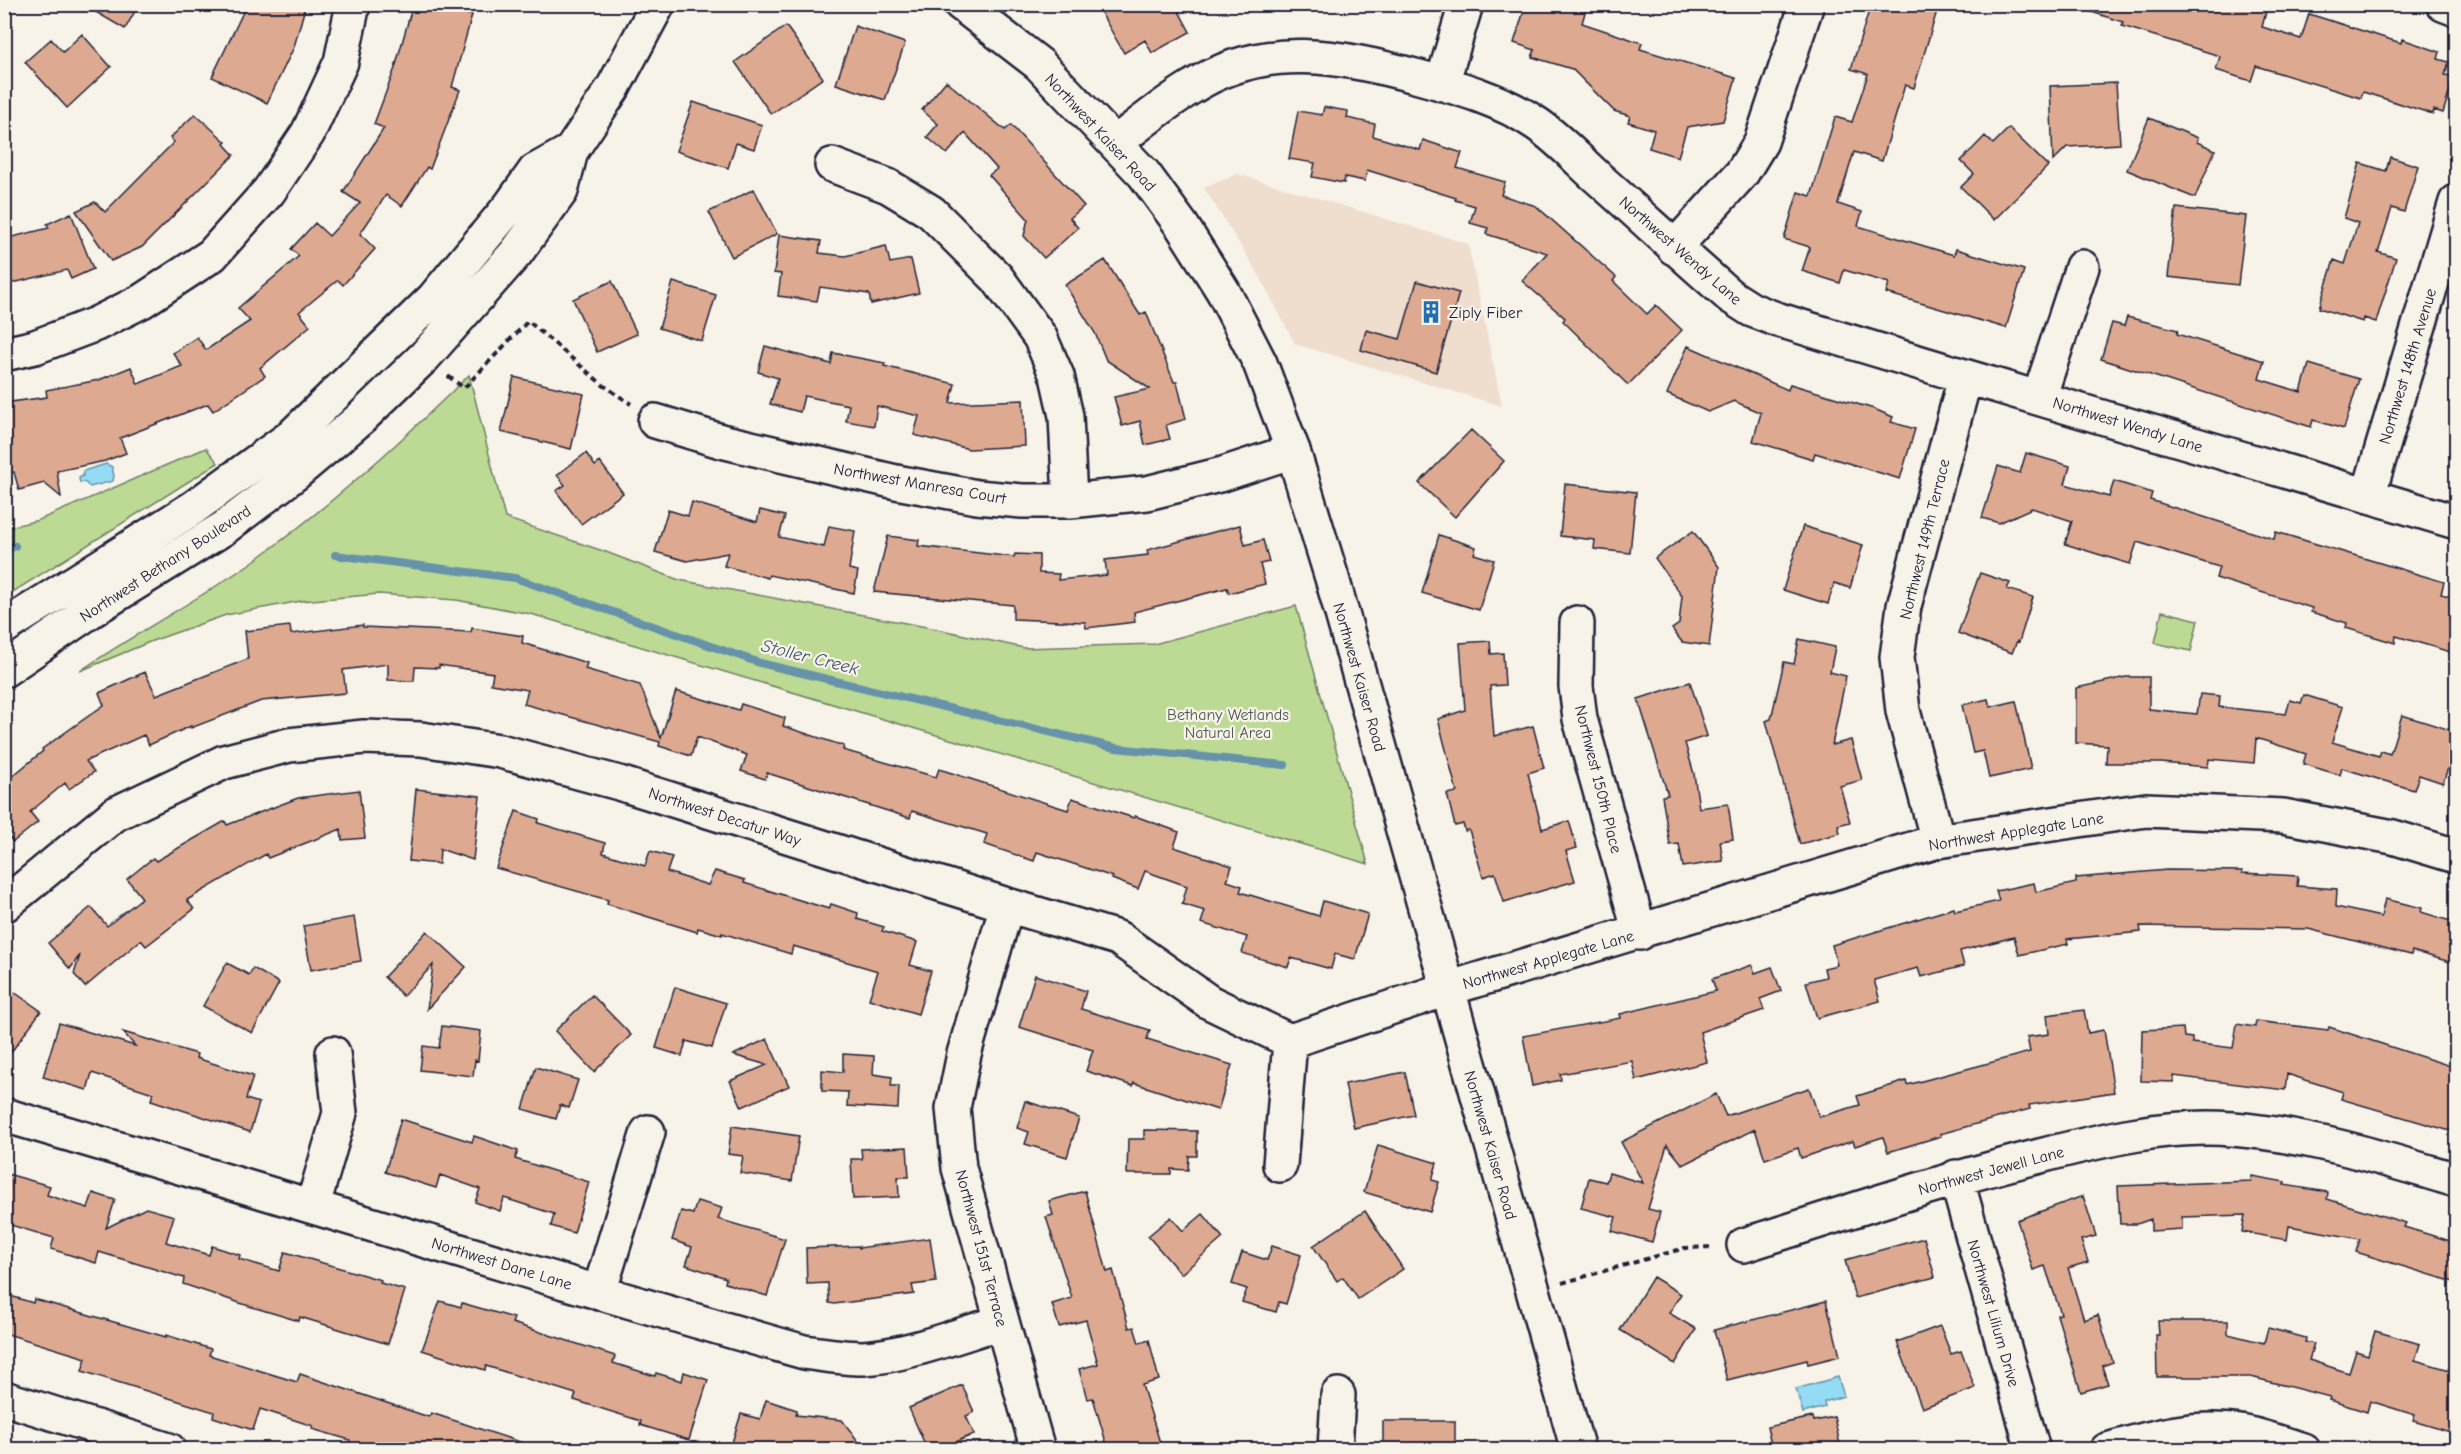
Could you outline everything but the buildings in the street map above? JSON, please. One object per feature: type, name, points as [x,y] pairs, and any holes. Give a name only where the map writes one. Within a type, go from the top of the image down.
[{"type":"street","points":[[4,354],[35,347],[96,324],[142,301],[212,255],[269,191],[308,133],[341,62],[353,4]]},
{"type":"street","name":"Northwest Bethany Boulevard","points":[[4,670],[92,610],[233,521],[296,474],[360,419],[425,356],[516,253],[561,191],[571,151],[613,88],[658,4]]},
{"type":"street","name":"Northwest Kaiser Road","points":[[961,4],[1039,64],[1144,174],[1172,211],[1223,291],[1260,363],[1293,451],[1332,578],[1578,1449]]},
{"type":"street","points":[[1442,84],[1466,4]]},
{"type":"street","points":[[1674,248],[1742,173],[1761,142],[1807,4]]},
{"type":"street","points":[[2443,4],[2457,9]]},
{"type":"street","name":"Northwest Wendy Lane","points":[[1115,143],[1194,85],[1239,64],[1295,55],[1368,63],[1487,98],[1536,123],[1674,248],[1730,296],[1752,310],[1776,320],[1965,378],[2457,522]]},
{"type":"street","name":"Northwest Bethany Boulevard","points":[[4,627],[193,508],[292,435],[433,299],[510,206],[535,171],[571,151]]},
{"type":"street","points":[[832,165],[888,186],[931,212],[997,278],[1040,337],[1057,376],[1066,416],[1070,501]]},
{"type":"street","name":"Northwest 148th Avenue","points":[[2368,496],[2457,202]]},
{"type":"street","points":[[2039,398],[2082,267]]},
{"type":"street","name":"Northwest 149th Terrace","points":[[1938,841],[1903,711],[1898,657],[1904,606],[1965,378]]},
{"type":"street","name":"Northwest Manresa Court","points":[[655,420],[721,441],[896,482],[977,497],[1022,501],[1070,501],[1147,493],[1223,474],[1293,451]]},
{"type":"street","name":"Northwest 150th Place","points":[[1577,623],[1576,686],[1580,719],[1640,933]]},
{"type":"street","name":"Northwest Decatur Way","points":[[4,906],[115,814],[214,767],[289,745],[364,736],[421,739],[500,751],[619,783],[1118,938],[1209,1002],[1290,1041]]},
{"type":"street","name":"Northwest Applegate Lane","points":[[1447,989],[1640,933],[1938,841],[2146,810],[2283,816],[2393,837],[2457,856]]},
{"type":"street","name":"Northwest 151st Terrace","points":[[1007,905],[964,1054],[953,1108],[959,1168],[1038,1449]]},
{"type":"street","points":[[1280,1165],[1290,1041],[1447,989]]},
{"type":"street","points":[[313,1205],[340,1113],[333,1053]]},
{"type":"street","name":"Northwest Dane Lane","points":[[4,1115],[313,1205],[598,1293],[804,1352],[835,1358],[866,1358],[893,1354],[1002,1322]]},
{"type":"street","name":"Northwest Jewell Lane","points":[[1744,1245],[1956,1177],[2106,1139],[2167,1130],[2229,1128],[2325,1142],[2457,1180]]},
{"type":"street","points":[[598,1293],[648,1132]]},
{"type":"street","name":"Northwest Lilium Drive","points":[[1956,1177],[2033,1449]]},
{"type":"street","points":[[1335,1449],[1338,1395]]},
{"type":"street","points":[[4,1398],[169,1449]]},
{"type":"street","points":[[2107,1449],[2186,1431],[2218,1431],[2244,1433],[2303,1449]]},
{"type":"path","points":[[425,356],[464,388],[528,321],[603,385],[655,420]]},
{"type":"path","points":[[1532,1291],[1685,1248],[1744,1245]]},
{"type":"shaded area","points":[[1238,174],[1468,244],[1502,406],[1295,344],[1259,275],[1204,188]]},
{"type":"green space","name":"Bethany Wetlands Natural Area","points":[[469,375],[505,518],[606,552],[679,580],[937,629],[1024,648],[1154,644],[1296,606],[1368,864],[531,614],[456,600],[379,594],[301,601],[226,615],[152,641],[80,671],[214,587],[286,537],[367,471]]},
{"type":"green space","points":[[206,448],[218,463],[5,597],[5,528],[39,520]]},
{"type":"green space","points":[[2162,611],[2198,620],[2191,651],[2155,643]]},
{"type":"water","points":[[106,464],[112,467],[113,481],[90,487],[84,482],[80,483],[79,478],[83,476],[83,471]]},
{"type":"water","points":[[1838,1377],[1844,1396],[1824,1402],[1825,1407],[1803,1413],[1796,1389]]},
{"type":"waterway","name":"Stoller Creek","points":[[4,552],[15,546]]},
{"type":"waterway","name":"Stoller Creek","points":[[335,555],[515,578],[760,663],[1116,748],[1285,765]]},
{"type":"place","name":"Ziply Fiber","points":[[1431,312]]}]
